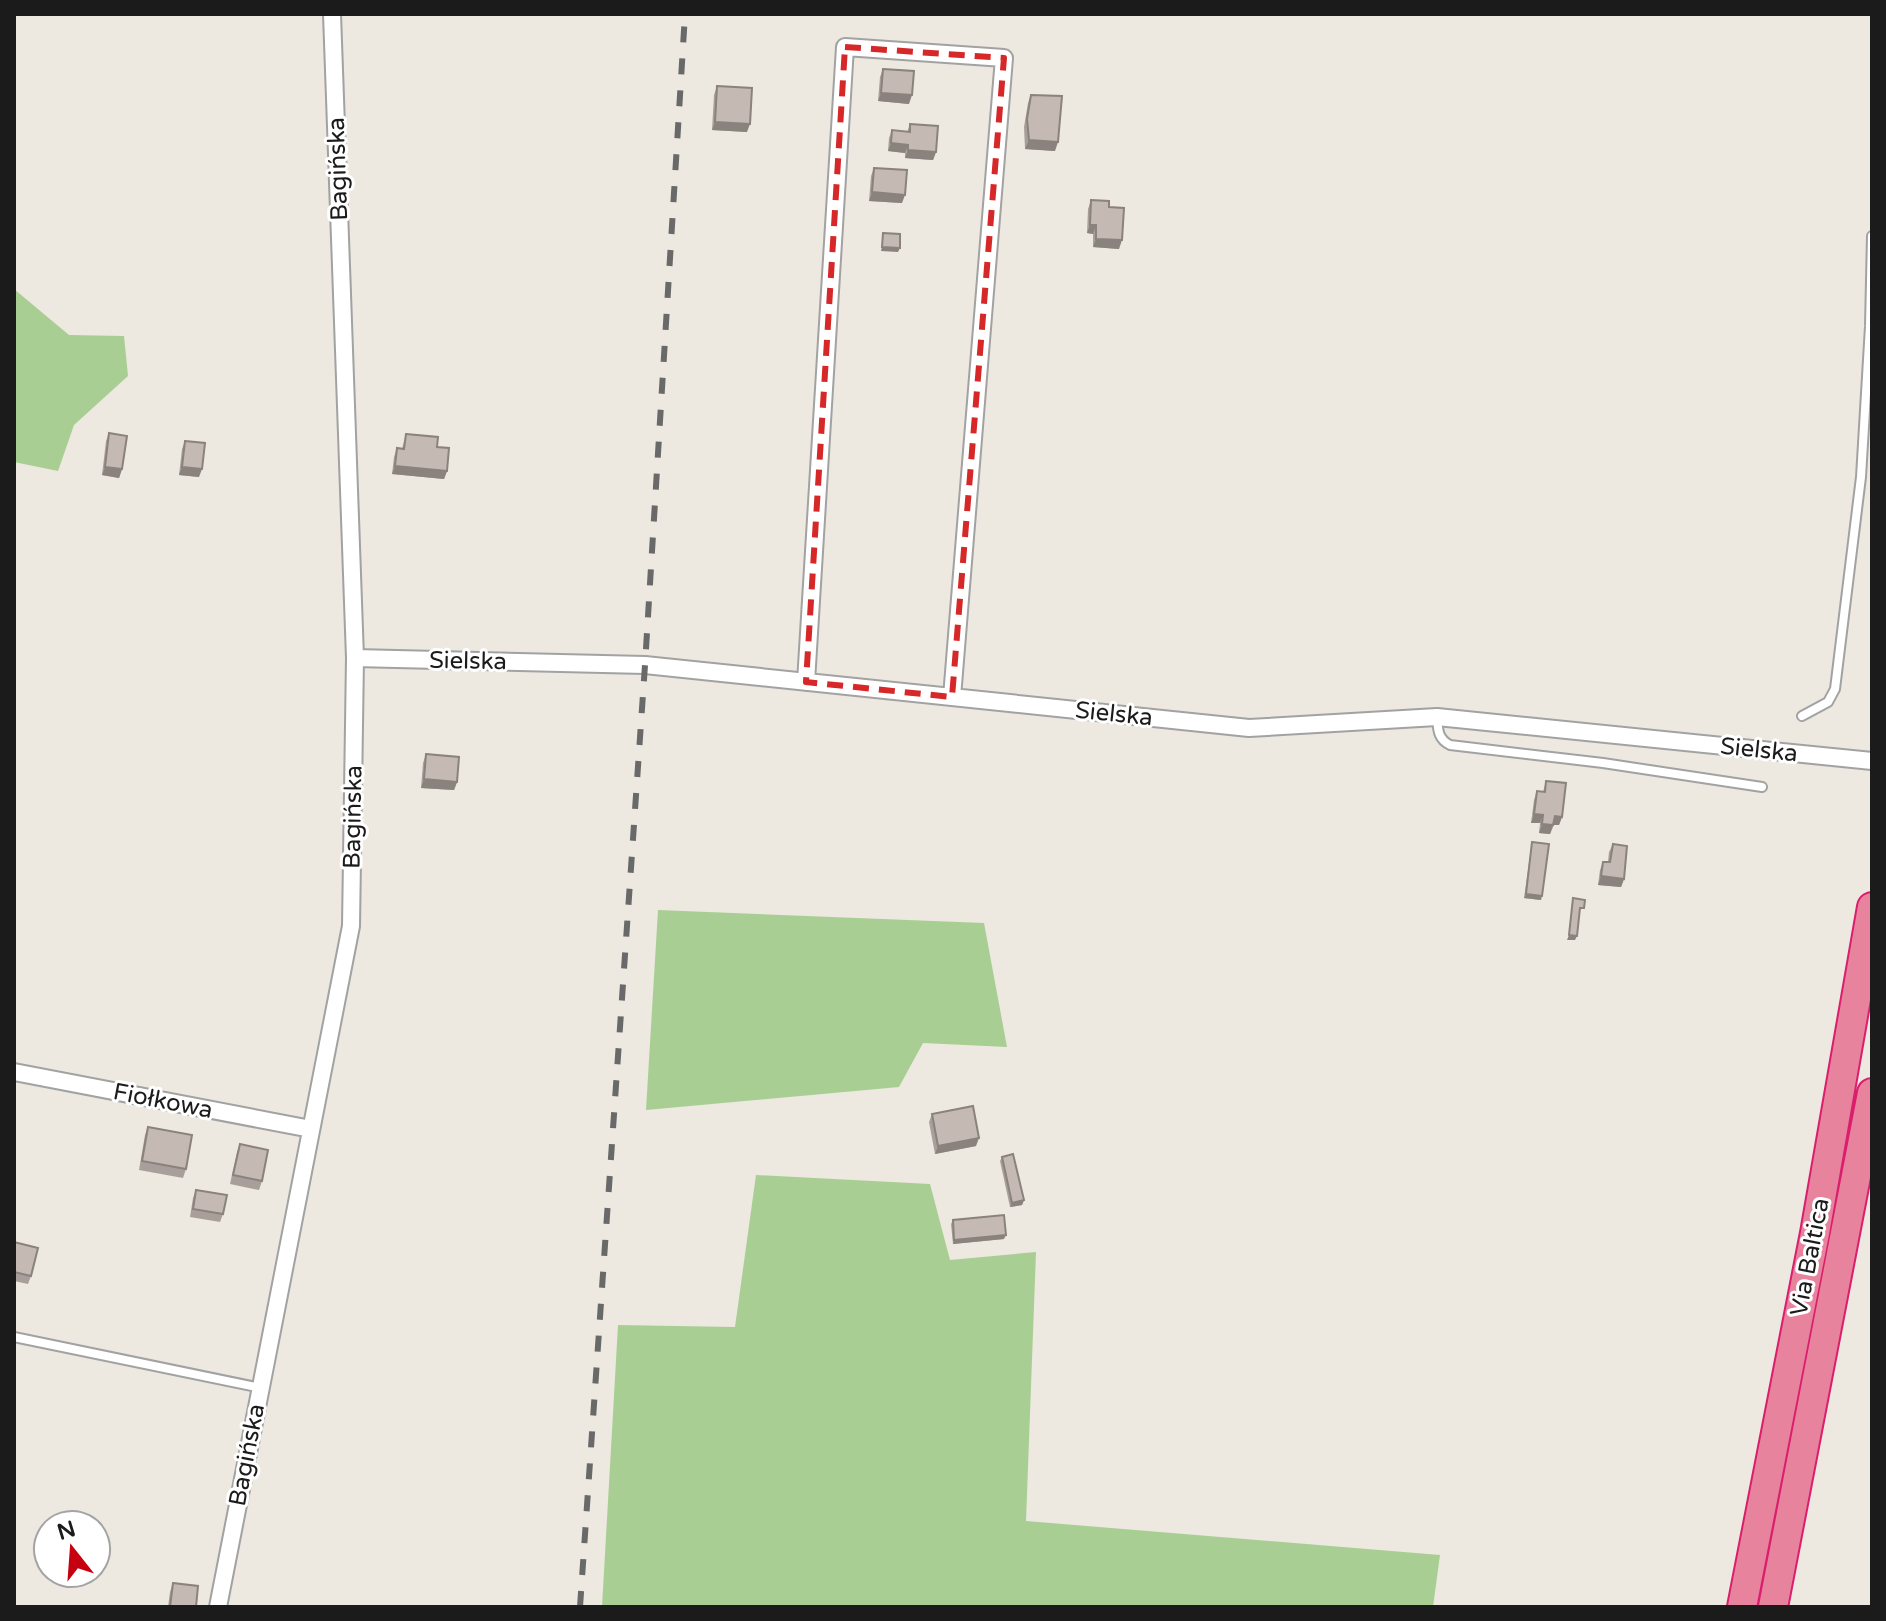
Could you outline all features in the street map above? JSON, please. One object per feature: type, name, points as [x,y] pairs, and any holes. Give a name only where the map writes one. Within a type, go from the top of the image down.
[{"type":"highway","name":"Via Baltica","points":[[1742,1607],[1820,1203],[1872,907]]},
{"type":"highway","name":"Via Baltica","points":[[1773,1607],[1872,1093]]},
{"type":"street","name":"Bagińska","points":[[218,1607],[351,926],[355,658],[332,14]]},
{"type":"street","points":[[806,682],[845,47],[1004,58],[952,697]]},
{"type":"street","name":"Sielska","points":[[355,658],[645,665],[1249,728],[1437,717],[1872,761]]},
{"type":"street","name":"Fiołkowa","points":[[14,1072],[311,1129]]},
{"type":"lane","points":[[1802,716],[1828,702],[1835,689],[1861,477],[1872,236]]},
{"type":"lane","points":[[1437,717],[1438,733],[1450,745],[1603,763],[1762,787]]},
{"type":"lane","points":[[14,1337],[261,1388]]},
{"type":"highlighted area","points":[[845,47],[1004,58],[952,697],[806,682]]},
{"type":"green space","points":[[14,289],[69,335],[124,336],[128,376],[74,425],[58,471],[14,462]]},
{"type":"green space","points":[[658,910],[984,923],[1007,1047],[923,1043],[899,1087],[646,1110]]},
{"type":"green space","points":[[756,1175],[930,1184],[950,1260],[1036,1252],[1026,1521],[1440,1555],[1433,1607],[602,1607],[618,1325],[735,1327]]},
{"type":"building","points":[[883,69],[914,71],[912,95],[881,93]]},
{"type":"building","points":[[717,86],[752,88],[750,124],[715,122]]},
{"type":"building","points":[[1031,95],[1062,96],[1058,142],[1029,140],[1027,119]]},
{"type":"building","points":[[910,124],[938,126],[936,152],[908,150],[908,145],[891,143],[892,130],[910,132]]},
{"type":"building","points":[[874,168],[907,170],[905,195],[872,192]]},
{"type":"building","points":[[1091,200],[1109,201],[1109,207],[1124,208],[1122,240],[1096,239],[1096,225],[1090,225]]},
{"type":"building","points":[[883,233],[900,234],[900,248],[882,247]]},
{"type":"building","points":[[109,433],[127,436],[122,469],[105,467]]},
{"type":"building","points":[[406,434],[438,437],[437,447],[449,448],[447,471],[395,466],[397,448],[404,449]]},
{"type":"building","points":[[185,441],[205,443],[202,469],[182,467]]},
{"type":"building","points":[[426,754],[459,757],[457,782],[424,779]]},
{"type":"building","points":[[1546,781],[1566,783],[1562,817],[1555,816],[1553,825],[1542,824],[1543,815],[1534,814],[1537,791],[1545,792]]},
{"type":"building","points":[[1532,842],[1549,844],[1542,896],[1526,894]]},
{"type":"building","points":[[1613,844],[1627,846],[1624,879],[1601,876],[1603,862],[1610,862]]},
{"type":"building","points":[[1573,898],[1585,900],[1584,908],[1580,908],[1577,936],[1569,935]]},
{"type":"building","points":[[973,1106],[979,1138],[938,1146],[932,1114]]},
{"type":"building","points":[[148,1127],[192,1135],[186,1169],[142,1161]]},
{"type":"building","points":[[240,1144],[268,1150],[262,1181],[233,1175]]},
{"type":"building","points":[[1013,1154],[1024,1200],[1012,1203],[1002,1157]]},
{"type":"building","points":[[196,1190],[227,1195],[223,1214],[193,1209]]},
{"type":"building","points":[[1004,1215],[1006,1235],[954,1240],[953,1220]]},
{"type":"building","points":[[14,1242],[38,1248],[31,1276],[14,1272]]},
{"type":"building","points":[[173,1583],[198,1586],[196,1607],[170,1607]]},
{"type":"railway","points":[[580,1607],[645,665],[685,14]]}]
